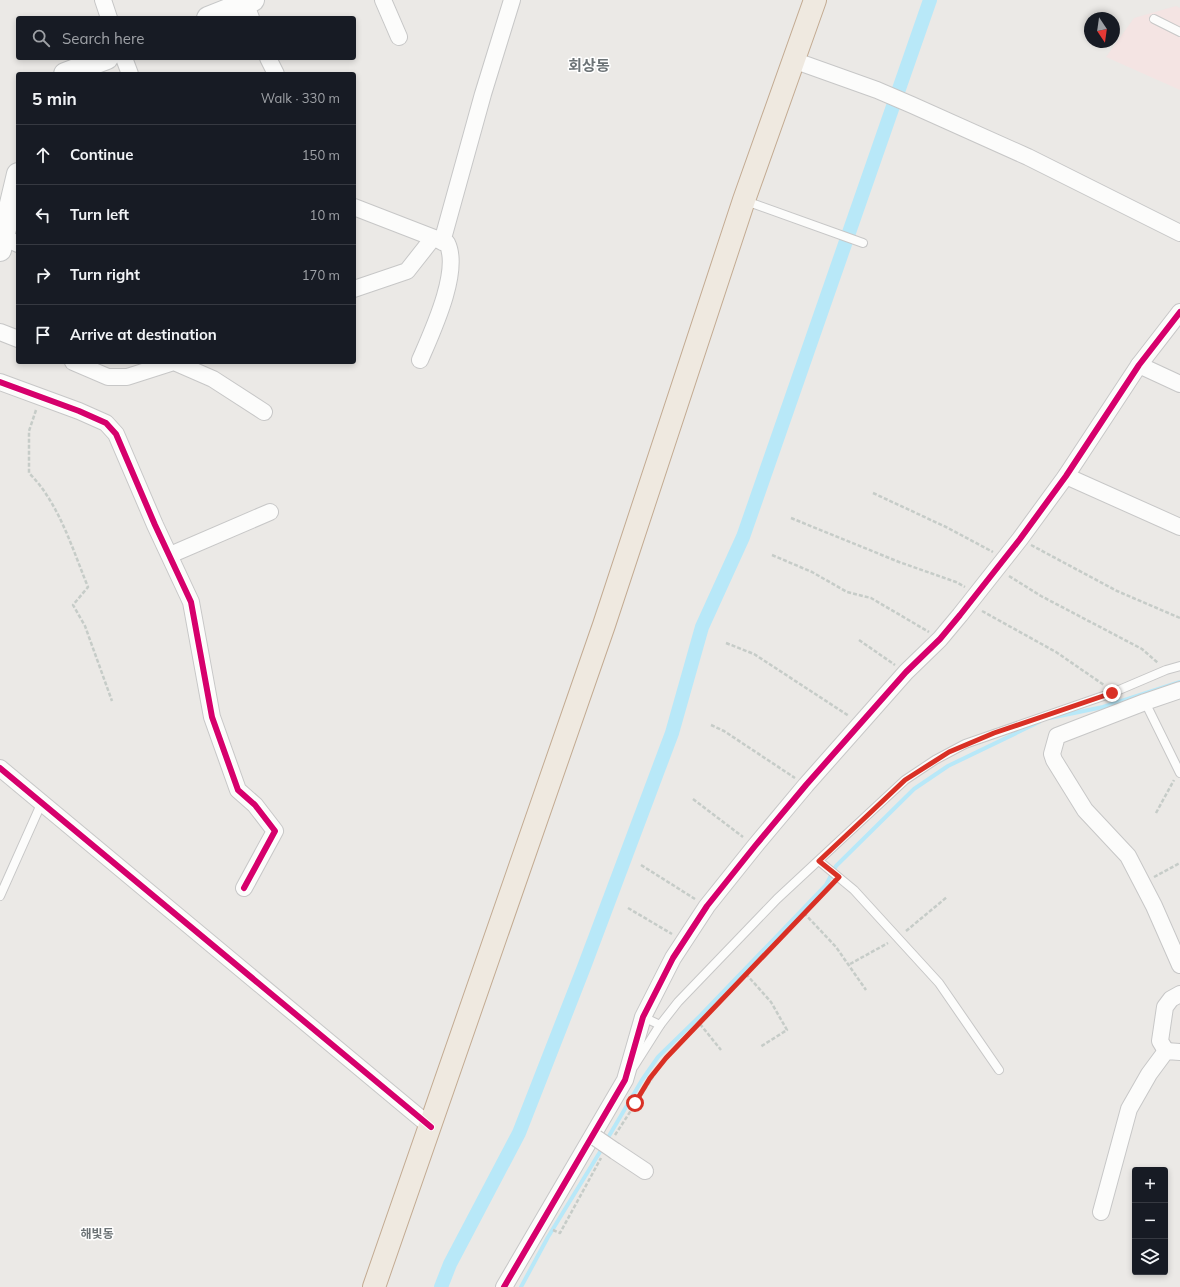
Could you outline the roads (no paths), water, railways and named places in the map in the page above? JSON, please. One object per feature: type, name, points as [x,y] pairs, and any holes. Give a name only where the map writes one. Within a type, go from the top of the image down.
[{"type":"highway","points":[[374,1287],[431,1127],[604,625],[744,200],[815,0]]},
{"type":"street","points":[[102,0],[108,16]]},
{"type":"street","points":[[383,0],[399,36]]},
{"type":"street","points":[[356,288],[407,271],[438,240],[512,0]]},
{"type":"street","points":[[214,16],[248,5]]},
{"type":"street","points":[[70,72],[102,60]]},
{"type":"street","points":[[125,60],[129,72]]},
{"type":"street","points":[[269,60],[275,72]]},
{"type":"street","points":[[794,60],[877,90],[912,105],[1028,157],[1180,233]]},
{"type":"street","points":[[7,244],[16,187]]},
{"type":"street","points":[[356,208],[446,243],[451,251],[446,296],[420,360]]},
{"type":"street","points":[[504,1287],[603,1144],[625,1080],[643,1017],[683,941],[706,906],[806,785],[906,672],[940,639],[1020,539],[1066,476],[1139,365],[1177,322]]},
{"type":"street","points":[[0,332],[16,338]]},
{"type":"street","points":[[78,364],[108,377],[127,377],[168,364]]},
{"type":"street","points":[[179,364],[213,379],[264,412]]},
{"type":"street","points":[[1139,365],[1180,384]]},
{"type":"street","points":[[0,382],[106,423],[116,434],[155,525],[191,602],[212,717],[238,790],[255,805],[275,831],[244,888]]},
{"type":"street","points":[[1066,476],[1180,528]]},
{"type":"street","points":[[170,555],[270,512]]},
{"type":"street","points":[[1180,690],[1057,736],[1052,754],[1084,810],[1122,848],[1142,883],[1180,965]]},
{"type":"street","points":[[0,768],[431,1127]]},
{"type":"street","points":[[1101,1212],[1129,1109],[1149,1074],[1173,1052],[1160,1041],[1165,1007],[1171,999],[1180,994]]},
{"type":"street","points":[[603,1144],[645,1171]]},
{"type":"lane","points":[[1154,19],[1180,32]]},
{"type":"lane","points":[[744,200],[863,243]]},
{"type":"lane","points":[[625,1080],[660,1025],[678,1002],[777,899],[905,780],[949,752],[980,738],[1112,693],[1166,670],[1180,666]]},
{"type":"lane","points":[[1145,702],[1177,776]]},
{"type":"lane","points":[[0,896],[42,802]]},
{"type":"lane","points":[[819,861],[854,890],[946,992],[999,1070]]},
{"type":"lane","points":[[643,1017],[660,1025]]},
{"type":"waterway","points":[[441,1287],[450,1264],[519,1133],[584,967],[672,733],[702,627],[743,537],[930,0]]},
{"type":"waterway","points":[[1050,718],[1103,707],[1180,682]]},
{"type":"waterway","points":[[606,1141],[642,1080],[658,1057],[701,1015],[826,885],[836,866],[914,789],[948,766],[1039,722]]},
{"type":"waterway","points":[[521,1287],[548,1237],[603,1147]]},
{"type":"district","name":"회상동","points":[[589,65]]},
{"type":"district","name":"해빛동","points":[[97,1233]]}]
